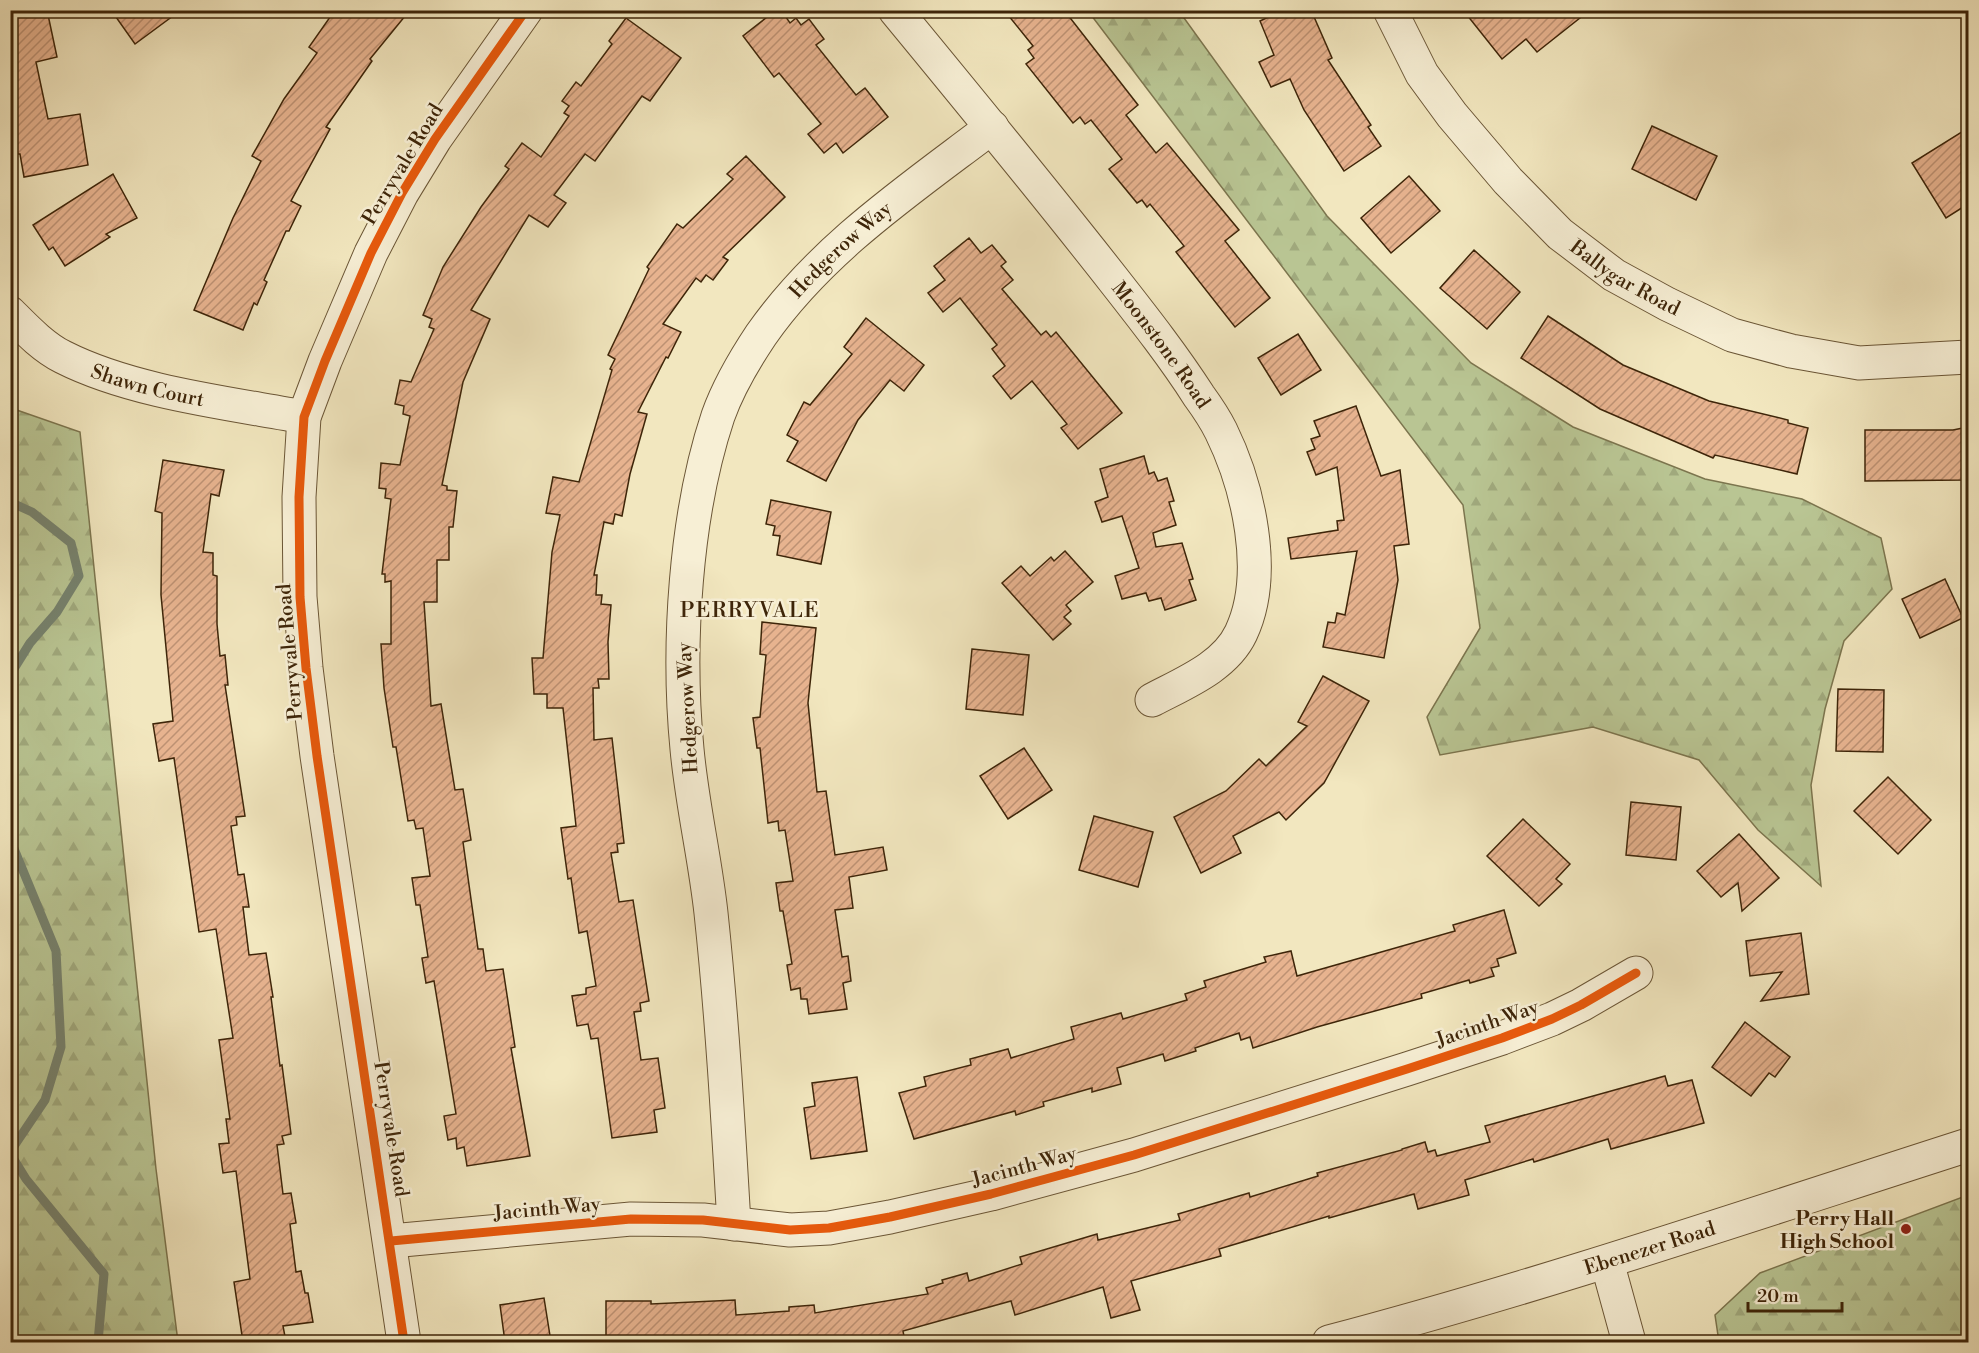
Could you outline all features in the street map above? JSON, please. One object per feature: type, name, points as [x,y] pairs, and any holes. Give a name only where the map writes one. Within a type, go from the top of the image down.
[{"type":"street","name":"Perryvale Road","points":[[404,1342],[306,668],[300,597],[299,519],[304,417],[371,252],[402,192],[435,139],[526,10]]},
{"type":"street","name":"Moonstone Road","points":[[895,10],[992,127],[1186,376],[1220,428],[1237,466],[1250,521],[1254,566],[1252,602],[1245,623],[1232,647],[1223,657],[1200,675],[1152,700]]},
{"type":"street","name":"Ballygar Road","points":[[1390,10],[1422,74],[1501,173],[1560,234],[1614,275],[1667,304],[1732,335],[1791,351],[1859,363],[1968,357]]},
{"type":"street","name":"Hedgerow Way","points":[[734,1224],[721,1010],[711,908],[688,761],[683,684],[684,616],[697,502],[705,462],[719,414],[736,377],[759,338],[801,285],[827,257],[881,211],[992,127]]},
{"type":"street","name":"Shawn Court","points":[[10,313],[32,334],[62,357],[100,372],[140,384],[304,417]]},
{"type":"street","name":"Jacinth Way","points":[[391,1241],[631,1219],[703,1220],[790,1230],[829,1228],[991,1194],[1134,1155],[1502,1038],[1581,1005],[1636,973]]},
{"type":"street","name":"Ebenezer Road","points":[[1329,1342],[1408,1322],[1608,1262],[1968,1144]]},
{"type":"street","points":[[1608,1262],[1629,1342]]},
{"type":"green space","points":[[1088,11],[1179,11],[1327,216],[1471,363],[1573,427],[1705,479],[1802,499],[1881,538],[1892,589],[1844,641],[1825,709],[1811,785],[1821,886],[1758,830],[1699,760],[1593,727],[1440,755],[1427,717],[1480,628],[1463,505]]},
{"type":"green space","points":[[11,408],[80,432],[156,1169],[178,1342],[11,1342]]},
{"type":"green space","name":"Perry Hall High School","points":[[1968,1195],[1968,1342],[1719,1342],[1715,1315],[1760,1273]]},
{"type":"building","points":[[14,10],[47,10],[57,57],[36,62],[48,119],[80,114],[88,165],[24,177],[20,154],[16,154],[10,117],[10,19],[15,18]]},
{"type":"building","points":[[111,10],[181,10],[135,44]]},
{"type":"building","points":[[335,10],[410,10],[370,59],[372,61],[326,127],[330,129],[291,201],[301,206],[289,231],[286,231],[264,280],[267,282],[257,305],[254,303],[243,330],[194,310],[233,218],[261,161],[252,156],[284,99],[317,53],[309,47]]},
{"type":"building","points":[[776,10],[781,10],[790,23],[796,18],[801,25],[809,19],[824,39],[816,45],[856,95],[865,88],[888,117],[843,153],[836,143],[824,153],[808,134],[821,124],[779,73],[774,77],[743,36]]},
{"type":"building","points":[[1004,10],[1064,10],[1138,105],[1126,115],[1156,153],[1167,143],[1239,230],[1225,241],[1270,298],[1235,327],[1176,252],[1184,246],[1150,204],[1147,207],[1142,200],[1137,203],[1109,169],[1122,159],[1091,120],[1085,124],[1080,117],[1073,123],[1026,64],[1034,58],[1028,50],[1033,46]]},
{"type":"building","points":[[1284,10],[1311,10],[1332,58],[1328,60],[1371,125],[1368,127],[1381,146],[1344,171],[1304,110],[1290,79],[1271,87],[1259,62],[1274,55],[1260,21]]},
{"type":"building","points":[[1463,10],[1590,10],[1537,52],[1526,39],[1502,59]]},
{"type":"building","points":[[626,18],[681,58],[650,101],[642,96],[595,161],[585,154],[554,195],[566,203],[548,227],[529,215],[471,310],[490,319],[463,382],[442,485],[447,486],[447,490],[457,491],[453,527],[449,527],[449,560],[437,560],[437,602],[424,602],[431,706],[441,704],[455,790],[463,789],[471,840],[463,842],[478,949],[483,949],[486,971],[503,969],[515,1047],[511,1048],[530,1156],[467,1166],[464,1147],[457,1149],[456,1138],[448,1140],[444,1116],[456,1114],[434,981],[426,983],[422,958],[428,957],[420,905],[416,905],[412,878],[430,876],[423,828],[416,829],[414,820],[408,821],[384,688],[381,644],[391,644],[391,581],[385,582],[385,574],[382,574],[391,499],[385,498],[386,489],[379,488],[381,463],[400,465],[410,416],[403,414],[404,406],[395,404],[400,380],[411,382],[434,329],[429,327],[432,319],[423,315],[443,267],[481,207],[509,169],[505,166],[522,143],[541,157],[569,116],[564,113],[569,106],[562,101],[576,82],[581,86],[612,44],[609,41]]},
{"type":"building","points":[[1652,126],[1717,156],[1696,200],[1632,169]]},
{"type":"building","points":[[1968,128],[1968,204],[1946,218],[1912,163]]},
{"type":"building","points":[[746,156],[785,197],[723,257],[728,260],[713,280],[706,275],[701,282],[696,278],[663,324],[681,332],[638,412],[647,414],[630,474],[622,516],[615,514],[613,524],[604,522],[594,575],[597,575],[596,595],[602,595],[601,604],[611,605],[608,642],[609,679],[598,679],[599,688],[593,688],[594,740],[612,738],[624,843],[617,844],[618,852],[611,853],[619,902],[633,900],[649,1001],[640,1003],[641,1011],[634,1012],[641,1060],[658,1058],[665,1108],[654,1110],[657,1132],[612,1138],[598,1038],[591,1039],[588,1024],[577,1026],[572,996],[586,994],[586,988],[596,986],[587,931],[579,933],[561,828],[576,826],[563,708],[547,708],[547,694],[534,694],[532,658],[543,658],[552,552],[560,515],[546,513],[553,477],[579,482],[612,370],[610,369],[615,359],[608,355],[649,269],[647,267],[677,224],[683,228],[733,179],[727,174]]},
{"type":"building","points":[[113,174],[137,218],[106,234],[110,237],[65,266],[53,247],[49,250],[33,225]]},
{"type":"building","points":[[1409,176],[1440,211],[1391,253],[1361,218]]},
{"type":"building","points":[[969,238],[981,253],[992,245],[1006,262],[1001,266],[1013,280],[1002,289],[1041,335],[1046,331],[1051,337],[1056,332],[1122,413],[1078,449],[1061,428],[1067,424],[1032,381],[1011,399],[993,376],[1005,366],[992,349],[997,345],[960,298],[943,312],[928,293],[945,280],[934,266]]},
{"type":"building","points":[[1474,250],[1520,292],[1487,329],[1440,288]]},
{"type":"building","points":[[1548,316],[1623,365],[1709,401],[1788,420],[1788,423],[1808,428],[1797,474],[1715,455],[1713,458],[1600,409],[1521,358]]},
{"type":"building","points":[[866,318],[924,365],[904,391],[890,380],[858,420],[826,481],[787,461],[798,441],[787,435],[804,402],[810,405],[852,354],[844,347]]},
{"type":"building","points":[[1298,334],[1321,370],[1281,395],[1258,358]]},
{"type":"building","points":[[1356,406],[1381,476],[1400,470],[1409,544],[1394,546],[1398,580],[1384,658],[1323,647],[1328,622],[1335,623],[1337,613],[1345,615],[1357,551],[1291,559],[1288,538],[1338,530],[1337,521],[1344,520],[1337,467],[1316,475],[1307,452],[1315,449],[1311,439],[1320,436],[1314,421]]},
{"type":"building","points":[[1968,427],[1968,475],[1962,476],[1963,480],[1865,481],[1865,430],[1953,430]]},
{"type":"building","points":[[1144,456],[1149,474],[1154,472],[1158,481],[1167,478],[1174,501],[1169,502],[1176,525],[1153,533],[1156,547],[1182,543],[1193,579],[1189,580],[1196,600],[1165,610],[1161,598],[1149,601],[1146,593],[1122,599],[1115,576],[1139,568],[1122,516],[1102,522],[1095,502],[1108,497],[1100,469]]},
{"type":"building","points":[[163,460],[224,470],[219,496],[211,494],[203,552],[213,553],[213,575],[217,576],[220,656],[225,655],[228,685],[225,685],[245,816],[236,817],[237,825],[231,826],[238,875],[244,874],[249,907],[243,907],[249,955],[266,953],[291,1134],[282,1136],[284,1144],[277,1145],[283,1194],[291,1193],[296,1223],[290,1224],[296,1272],[301,1271],[313,1322],[283,1326],[286,1342],[243,1342],[234,1282],[250,1279],[236,1171],[223,1173],[219,1144],[229,1143],[226,1119],[230,1119],[219,1040],[233,1038],[216,929],[199,932],[174,758],[159,761],[153,724],[173,721],[161,595],[162,513],[155,511]]},
{"type":"building","points":[[771,500],[831,512],[821,564],[777,555],[780,536],[773,535],[775,526],[766,524]]},
{"type":"building","points":[[1065,551],[1093,582],[1066,605],[1071,611],[1064,617],[1071,624],[1053,640],[1002,583],[1021,566],[1030,576],[1051,557],[1054,561]]},
{"type":"building","points":[[1945,579],[1963,618],[1920,638],[1902,599]]},
{"type":"building","points":[[762,622],[816,628],[808,703],[817,792],[826,791],[835,855],[883,847],[887,870],[849,877],[853,908],[835,910],[842,957],[848,956],[851,981],[843,983],[847,1009],[809,1014],[807,999],[801,999],[800,988],[791,990],[787,965],[792,964],[776,883],[793,881],[785,830],[779,831],[778,821],[768,823],[760,748],[757,748],[753,718],[760,717],[766,655],[760,654]]},
{"type":"building","points":[[972,649],[1029,655],[1023,715],[966,709]]},
{"type":"building","points":[[1323,676],[1369,701],[1324,783],[1286,820],[1279,812],[1233,836],[1241,853],[1201,873],[1174,817],[1226,791],[1259,759],[1266,766],[1307,726],[1298,722]]},
{"type":"building","points":[[1838,689],[1884,690],[1883,752],[1836,751]]},
{"type":"building","points":[[1024,748],[1052,790],[1008,819],[980,776]]},
{"type":"building","points":[[1888,777],[1931,820],[1898,854],[1854,811]]},
{"type":"building","points":[[1631,802],[1681,807],[1676,860],[1626,855]]},
{"type":"building","points":[[1094,816],[1153,832],[1138,887],[1079,870]]},
{"type":"building","points":[[1523,819],[1570,864],[1556,879],[1562,884],[1539,906],[1487,856]]},
{"type":"building","points":[[1739,834],[1779,878],[1742,911],[1738,883],[1721,897],[1697,871]]},
{"type":"building","points":[[1504,910],[1516,953],[1497,959],[1499,966],[1491,968],[1494,976],[1470,983],[1469,980],[1421,994],[1422,998],[1317,1027],[1253,1048],[1250,1037],[1241,1040],[1239,1033],[1165,1061],[1163,1054],[1117,1068],[1121,1084],[1092,1092],[1092,1088],[1043,1102],[1044,1106],[1016,1115],[1015,1111],[914,1139],[899,1093],[926,1086],[924,1077],[971,1065],[970,1059],[1008,1049],[1011,1058],[1074,1039],[1071,1027],[1121,1013],[1123,1019],[1187,1000],[1185,994],[1206,987],[1204,981],[1266,962],[1264,957],[1291,951],[1297,976],[1455,931],[1453,925]]},
{"type":"building","points":[[1801,933],[1809,994],[1761,1001],[1782,972],[1750,976],[1746,941]]},
{"type":"building","points":[[1745,1022],[1790,1057],[1775,1077],[1769,1073],[1751,1096],[1712,1067]]},
{"type":"building","points":[[1665,1076],[1668,1086],[1692,1080],[1704,1123],[1611,1149],[1608,1139],[1534,1162],[1533,1159],[1465,1180],[1469,1195],[1418,1209],[1414,1194],[1329,1218],[1329,1216],[1219,1249],[1221,1256],[1131,1281],[1140,1310],[1111,1318],[1103,1287],[1015,1315],[1011,1301],[903,1331],[905,1342],[606,1342],[606,1301],[651,1301],[651,1304],[735,1300],[736,1315],[789,1311],[789,1307],[814,1305],[815,1313],[928,1294],[926,1288],[943,1283],[942,1280],[967,1273],[969,1281],[1022,1264],[1020,1257],[1097,1234],[1098,1240],[1180,1220],[1178,1214],[1249,1193],[1250,1197],[1318,1176],[1317,1173],[1425,1142],[1428,1152],[1435,1150],[1437,1156],[1490,1142],[1485,1126]]},
{"type":"building","points":[[857,1077],[867,1151],[811,1159],[804,1108],[815,1106],[812,1083]]},
{"type":"building","points":[[544,1298],[551,1342],[505,1342],[500,1305]]},
{"type":"waterway","points":[[10,502],[32,512],[71,543],[79,576],[57,612],[30,643],[10,675]]},
{"type":"waterway","points":[[10,839],[56,951],[61,1047],[45,1100],[10,1152]]},
{"type":"waterway","points":[[10,1153],[26,1179],[104,1274],[98,1342]]},
{"type":"cycle path","points":[[404,1342],[306,668],[300,597],[299,497],[304,417],[371,253],[402,193],[435,139],[526,10]]},
{"type":"cycle path","points":[[391,1241],[631,1219],[703,1220],[790,1230],[829,1228],[890,1217],[991,1194],[1134,1155],[1502,1038],[1581,1005],[1636,973]]},
{"type":"place","name":"Perry Hall High School","points":[[1906,1229]]},
{"type":"district","name":"PERRYVALE","points":[[750,610]]}]
